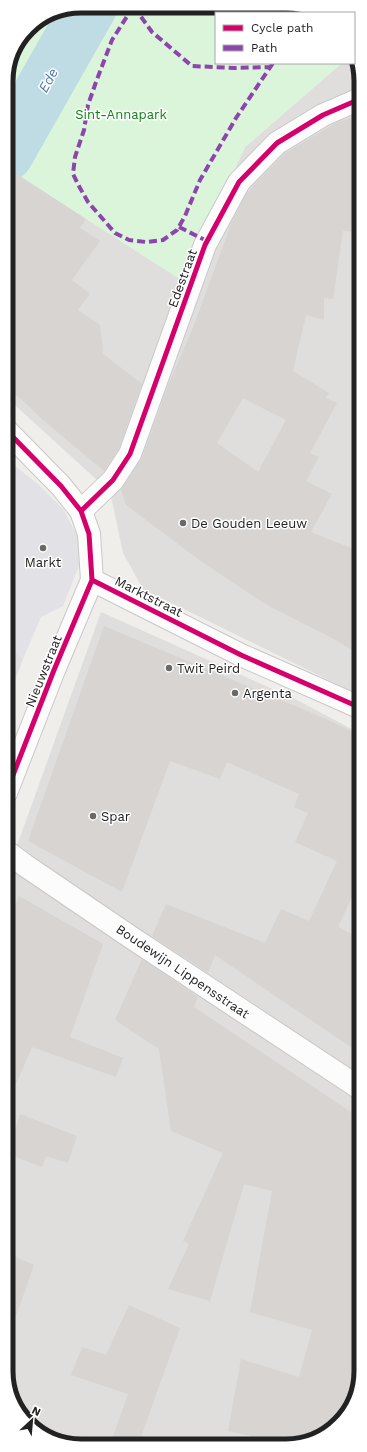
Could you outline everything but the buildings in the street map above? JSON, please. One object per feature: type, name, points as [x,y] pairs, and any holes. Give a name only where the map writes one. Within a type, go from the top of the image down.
[{"type":"street","name":"Edestraat","points":[[81,511],[113,480],[130,454],[205,245],[239,182],[277,143],[323,115],[354,102]]},
{"type":"street","points":[[13,437],[61,486],[81,511],[89,534],[92,580]]},
{"type":"street","name":"Marktstraat","points":[[92,580],[241,655],[354,705]]},
{"type":"street","name":"Nieuwstraat","points":[[13,775],[54,670],[92,580]]},
{"type":"street","name":"Boudewijn Lippensstraat","points":[[13,856],[132,938],[354,1084]]},
{"type":"shaded area","points":[[341,64],[351,64],[354,81],[354,693],[143,589],[123,553],[111,496],[97,480],[13,403],[13,172],[183,281],[245,147]]},
{"type":"shaded area","name":"Markt","points":[[13,464],[38,484],[63,509],[77,535],[81,561],[63,606],[41,617],[23,659],[13,650]]},
{"type":"shaded area","points":[[101,612],[297,700],[354,730],[354,1375],[349,1397],[343,1409],[327,1425],[316,1432],[286,1439],[68,1438],[47,1430],[36,1422],[24,1409],[15,1388],[13,1371],[13,853]]},
{"type":"shaded area","points":[[13,650],[23,659],[13,685]]},
{"type":"green space","name":"Sint-Annapark","points":[[81,13],[215,13],[215,64],[341,64],[245,147],[183,281],[13,172],[13,77],[15,64],[20,51],[27,40],[36,30],[47,22],[68,14]]},
{"type":"waterway","name":"Ede","points":[[13,142],[86,13]]},
{"type":"marked path","points":[[129,13],[112,40],[96,82],[88,105],[84,130],[75,157],[73,174],[88,202],[115,233],[129,240],[146,242],[163,240],[177,230],[185,216],[200,180],[236,118],[272,64]]},
{"type":"marked path","points":[[138,13],[152,32],[192,66],[234,68],[270,67]]},
{"type":"marked path","points":[[179,227],[207,241]]},
{"type":"cycle path","points":[[81,511],[113,480],[130,454],[205,245],[239,182],[277,143],[323,115],[354,102]]},
{"type":"cycle path","points":[[13,437],[61,486],[81,511],[89,534],[92,580],[54,670],[13,775]]},
{"type":"cycle path","points":[[92,580],[241,655],[354,705]]},
{"type":"place","name":"De Gouden Leeuw","points":[[183,523]]},
{"type":"place","name":"Markt","points":[[43,548]]},
{"type":"place","name":"Twit Peird","points":[[169,668]]},
{"type":"place","name":"Argenta","points":[[235,693]]},
{"type":"place","name":"Spar","points":[[93,816]]}]
